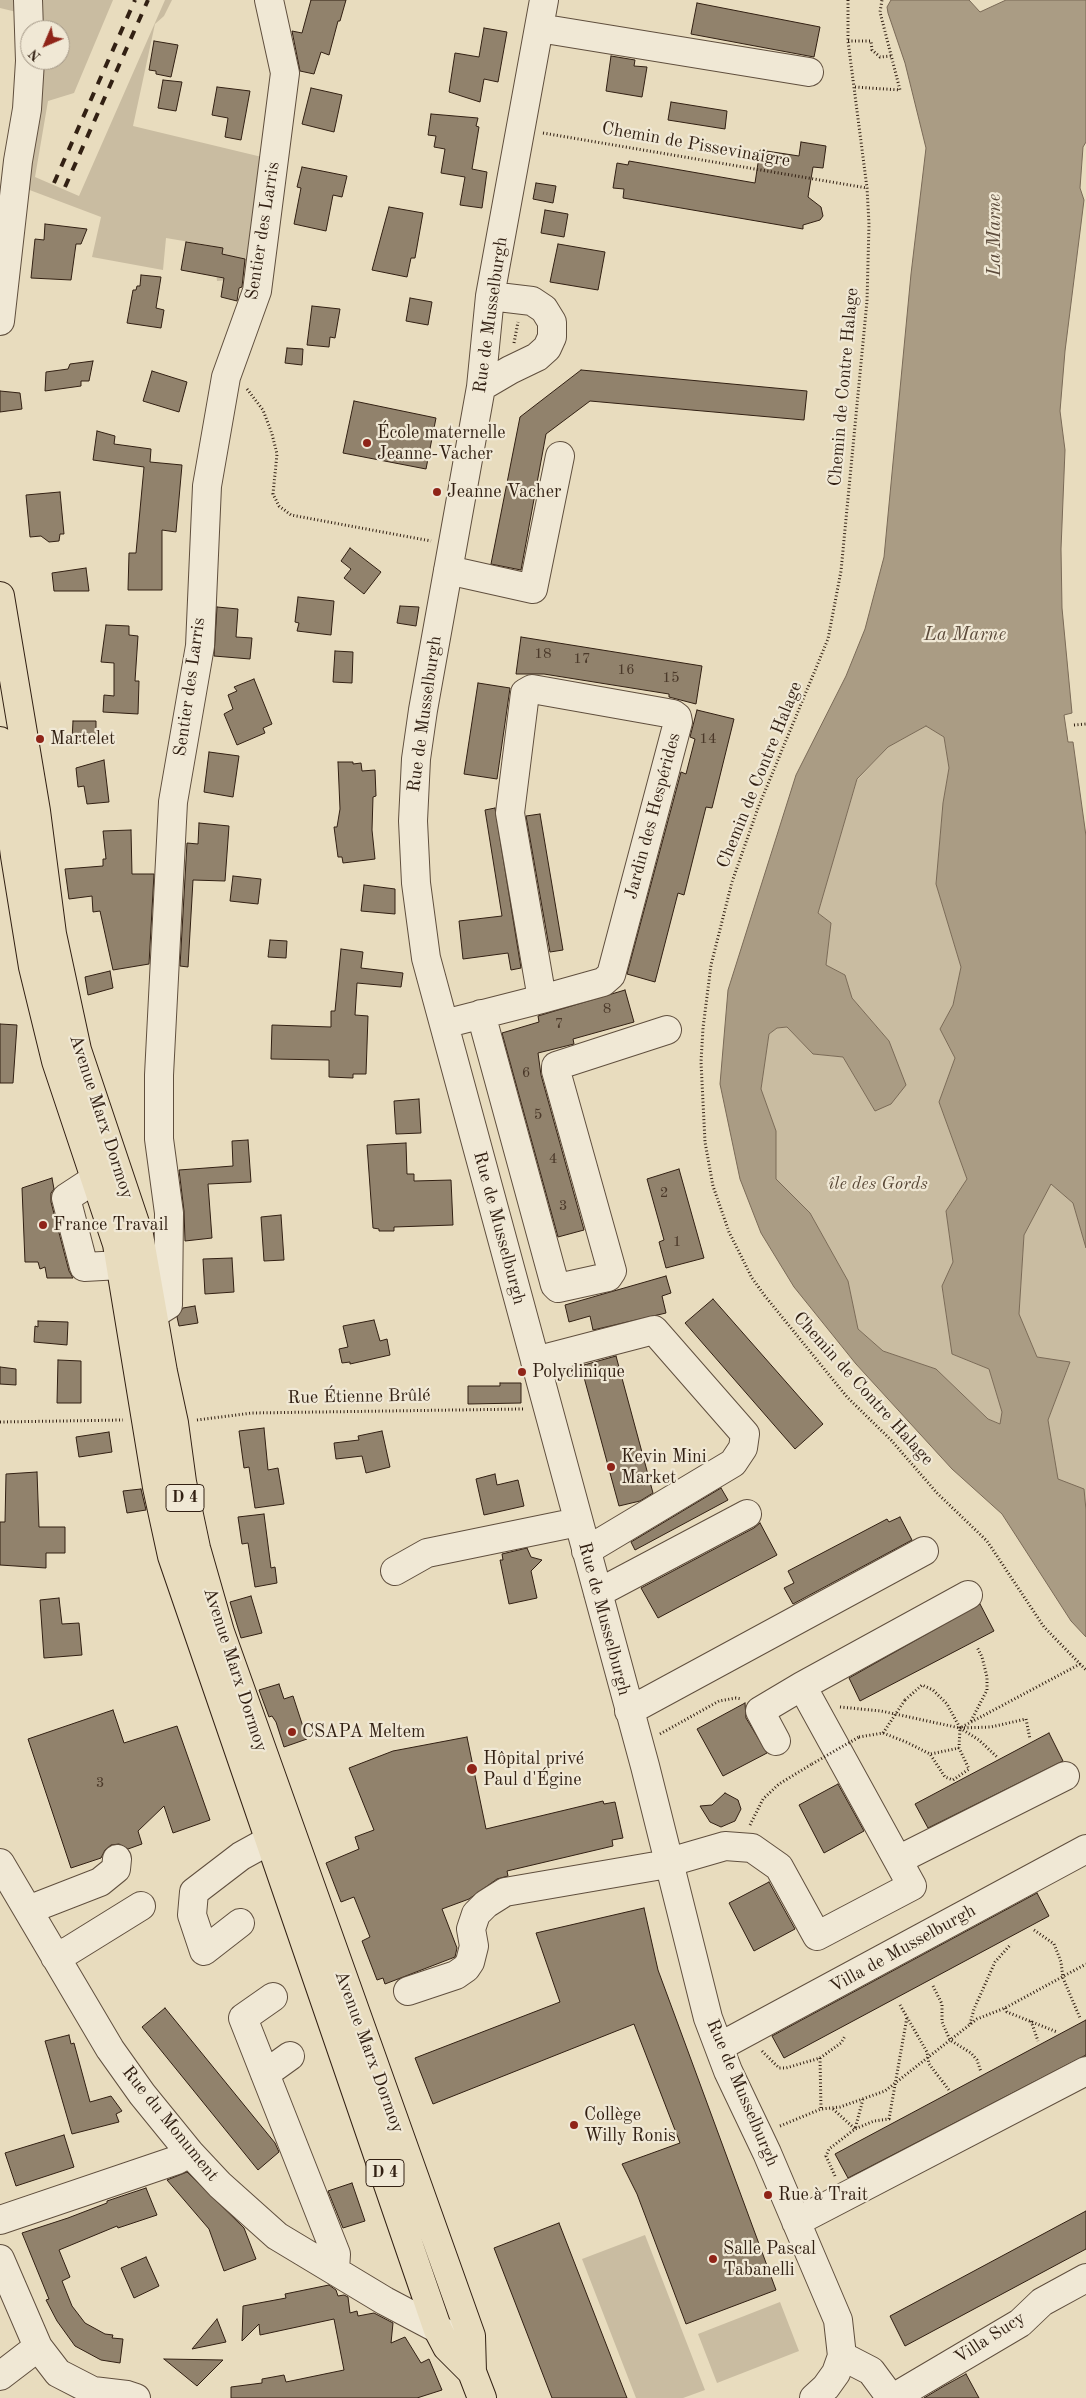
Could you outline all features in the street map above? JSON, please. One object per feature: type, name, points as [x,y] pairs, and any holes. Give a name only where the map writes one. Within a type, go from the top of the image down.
[{"type":"main road","name":"Avenue Marx Dormoy","points":[[0,596],[41,849],[52,934],[77,1050],[139,1235],[194,1539],[220,1632],[471,2336],[472,2372]]},
{"type":"main road","name":"Avenue Marx Dormoy","points":[[0,741],[7,859],[49,1038],[117,1244],[157,1487],[172,1556],[438,2330],[447,2347],[472,2372]]},
{"type":"main road","name":"D 4","points":[[472,2372],[482,2398]]},
{"type":"street","points":[[0,321],[18,161],[27,109],[30,61],[28,0]]},
{"type":"street","name":"Sentier des Larris","points":[[152,1315],[168,1305],[169,1213],[159,1130],[159,1075],[173,802],[200,646],[207,486],[226,377],[257,291],[285,73],[269,0]]},
{"type":"street","name":"Rue de Musselburgh","points":[[544,0],[490,296],[481,387],[422,710],[416,759],[413,821],[416,883],[426,958],[638,1740],[708,2018],[838,2320],[842,2356]]},
{"type":"street","points":[[539,28],[809,72]]},
{"type":"street","points":[[481,387],[537,357],[547,348],[552,337],[552,322],[544,309],[532,302],[490,296]]},
{"type":"street","points":[[448,570],[533,590],[560,456]]},
{"type":"street","name":"Jardin des Hespérides","points":[[444,1024],[542,999],[603,982],[611,975],[678,722],[677,717],[673,714],[532,689],[525,693],[510,813],[542,999]]},
{"type":"street","points":[[7,859],[41,849]]},
{"type":"street","points":[[481,1014],[552,1275],[555,1285],[563,1288],[608,1277],[612,1271],[556,1072],[556,1066],[666,1030]]},
{"type":"street","points":[[95,1179],[66,1198],[84,1267],[121,1266]]},
{"type":"street","points":[[514,1283],[552,1275]]},
{"type":"street","points":[[535,1361],[654,1330],[745,1434],[743,1448],[733,1463],[586,1551]]},
{"type":"street","points":[[598,1593],[747,1514]]},
{"type":"street","points":[[395,1571],[427,1553],[578,1522]]},
{"type":"street","points":[[629,1711],[924,1551]]},
{"type":"street","points":[[776,1741],[760,1711],[808,1697],[968,1595]]},
{"type":"street","points":[[408,1991],[456,1974],[466,1968],[470,1962],[474,1946],[471,1929],[476,1914],[486,1904],[505,1892],[670,1863],[697,1852],[725,1846],[752,1848],[779,1867],[817,1936],[912,1886],[808,1697]]},
{"type":"street","points":[[898,1860],[1065,1776]]},
{"type":"street","points":[[240,1923],[204,1951],[192,1915],[194,1892],[241,1856],[270,1840]]},
{"type":"street","name":"Villa de Musselburgh","points":[[719,2047],[750,2032],[1086,1849]]},
{"type":"street","points":[[28,1910],[100,1882],[116,1869],[117,1859]]},
{"type":"street","name":"Rue du Monument","points":[[0,1863],[55,1957],[131,2079],[190,2153],[220,2185],[277,2236],[438,2330]]},
{"type":"street","points":[[55,1957],[70,1950],[141,1906]]},
{"type":"street","points":[[273,1997],[243,2018],[336,2254],[335,2270]]},
{"type":"street","points":[[265,2074],[290,2056]]},
{"type":"street","points":[[796,2222],[1086,2071]]},
{"type":"street","points":[[0,2220],[185,2158],[190,2153]]},
{"type":"street","points":[[0,2259],[38,2347],[58,2373],[93,2391],[127,2395],[136,2398]]},
{"type":"street","name":"Villa Sucy","points":[[892,2398],[1020,2323],[1042,2302],[1086,2278]]},
{"type":"street","points":[[0,2376],[38,2347]]},
{"type":"street","points":[[814,2398],[836,2374],[842,2356],[871,2371],[892,2398]]},
{"type":"path","name":"Chemin de Contre Halage","points":[[848,0],[848,41],[867,188],[869,224],[867,301],[838,594],[820,663],[758,808],[732,882],[711,965],[701,1062],[704,1142],[713,1186],[729,1232],[748,1270],[765,1296],[818,1364],[891,1440],[937,1493],[987,1541],[1044,1627],[1086,1670]]},
{"type":"path","points":[[855,87],[900,90],[880,12],[882,0]]},
{"type":"path","points":[[848,41],[871,41],[872,50],[880,57],[891,56]]},
{"type":"path","name":"Chemin de Pissevinaigre","points":[[520,129],[867,188]]},
{"type":"path","points":[[512,349],[518,321]]},
{"type":"path","points":[[226,377],[250,391],[264,410],[277,454],[273,494],[279,506],[291,515],[434,541]]},
{"type":"path","points":[[1074,724],[1086,724]]},
{"type":"path","name":"Rue Étienne Brûlé","points":[[194,1421],[252,1413],[524,1408]]},
{"type":"path","points":[[0,1422],[126,1420]]},
{"type":"path","points":[[971,1722],[987,1690],[987,1677],[977,1647]]},
{"type":"path","points":[[960,1728],[1080,1664]]},
{"type":"path","points":[[883,1733],[905,1700],[922,1685],[933,1690],[947,1704],[960,1728],[979,1740],[997,1757]]},
{"type":"path","points":[[808,1697],[960,1728],[991,1727],[1026,1719],[1030,1739]]},
{"type":"path","points":[[638,1740],[665,1732],[719,1701],[736,1698],[748,1700],[760,1711]]},
{"type":"path","points":[[741,1847],[752,1818],[763,1799],[780,1784],[859,1737],[883,1733],[930,1754],[945,1777],[952,1780],[969,1769],[959,1748],[960,1728]]},
{"type":"path","points":[[930,1754],[959,1748]]},
{"type":"path","points":[[1034,1930],[1054,1944],[1061,1962],[1064,1978],[1080,2018]]},
{"type":"path","points":[[970,2025],[974,2008],[995,1962],[1011,1944]]},
{"type":"path","points":[[777,2127],[821,2109],[832,2108],[864,2099],[895,2085],[977,2019],[1005,2008],[1064,1978],[1086,1964]]},
{"type":"path","points":[[933,1986],[942,2004],[942,2022],[950,2040],[971,2053],[977,2060],[981,2072]]},
{"type":"path","points":[[900,2005],[927,2052],[927,2060],[949,2090]]},
{"type":"path","points":[[1005,2008],[1008,2012],[1057,2032]]},
{"type":"path","points":[[846,2196],[826,2156],[829,2149],[855,2129],[874,2121],[889,2119],[907,2017]]},
{"type":"path","points":[[1031,2020],[1038,2041]]},
{"type":"path","points":[[750,2032],[757,2045],[779,2068],[820,2058],[837,2047],[845,2036]]},
{"type":"path","points":[[820,2058],[821,2109]]},
{"type":"path","points":[[855,2129],[864,2099]]},
{"type":"path","points":[[832,2108],[855,2129]]},
{"type":"green space","points":[[0,0],[113,0],[74,93],[48,101],[35,177],[79,196],[165,0],[172,0],[164,16],[155,24],[133,126],[266,158],[257,239],[242,279],[217,281],[213,246],[166,238],[163,270],[92,257],[101,217],[19,186],[32,70],[70,70],[70,20],[29,20],[29,15],[0,8]]},
{"type":"green space","name":"île des Gords","points":[[926,726],[944,737],[949,768],[943,803],[936,884],[961,967],[953,1005],[940,1029],[955,1058],[939,1102],[967,1179],[946,1211],[953,1262],[942,1287],[952,1354],[989,1369],[1002,1412],[1001,1424],[988,1419],[936,1369],[883,1351],[858,1329],[848,1281],[810,1213],[776,1179],[776,1131],[761,1089],[769,1034],[777,1028],[787,1027],[813,1054],[843,1057],[875,1111],[889,1041],[852,998],[845,975],[826,965],[831,923],[818,913],[857,780],[888,747]]},
{"type":"green space","points":[[1051,1184],[1073,1203],[1086,1248],[1086,1510],[1084,1489],[1058,1480],[1048,1420],[1070,1363],[1037,1357],[1019,1314],[1024,1235]]},
{"type":"green space","points":[[645,2235],[705,2390],[683,2398],[636,2398],[582,2259]]},
{"type":"green space","points":[[780,2302],[799,2351],[717,2383],[698,2334]]},
{"type":"water","name":"La Marne","points":[[891,0],[969,0],[980,12],[1006,0],[1086,0],[1086,142],[1083,147],[1080,188],[1084,200],[1065,351],[1060,411],[1065,450],[1061,549],[1062,608],[1072,713],[1064,715],[1068,742],[1073,742],[1086,836],[1086,1248],[1073,1203],[1051,1184],[1024,1235],[1019,1314],[1037,1357],[1070,1362],[1048,1420],[1058,1479],[1084,1489],[1086,1510],[1086,1637],[1071,1621],[1002,1514],[952,1469],[856,1364],[794,1287],[761,1233],[740,1179],[720,1084],[728,990],[796,775],[846,676],[865,629],[884,557],[911,274],[926,148],[905,63],[887,7]],"holes":[[[926,726],[944,737],[949,768],[943,803],[936,884],[961,967],[953,1005],[940,1029],[955,1058],[939,1102],[967,1179],[946,1211],[953,1262],[942,1286],[952,1354],[989,1369],[1002,1412],[1000,1424],[988,1419],[936,1369],[883,1351],[858,1329],[848,1281],[810,1213],[776,1179],[776,1131],[761,1089],[769,1034],[777,1028],[787,1027],[813,1054],[843,1057],[875,1111],[891,1104],[906,1085],[889,1041],[852,998],[845,975],[826,965],[831,923],[818,913],[857,779],[888,747]]]},
{"type":"building","points":[[311,0],[346,0],[329,55],[321,52],[314,74],[300,71],[292,31],[302,33]]},
{"type":"building","points":[[697,3],[820,27],[814,57],[691,34]]},
{"type":"building","points":[[484,28],[507,32],[498,82],[484,79],[480,102],[449,92],[455,53],[479,57]]},
{"type":"building","points":[[154,41],[178,45],[171,77],[156,74],[156,71],[149,70]]},
{"type":"building","points":[[611,56],[635,60],[634,66],[647,67],[642,97],[606,91]]},
{"type":"building","points":[[163,80],[182,82],[176,111],[158,108]]},
{"type":"building","points":[[217,87],[250,91],[241,140],[225,137],[228,118],[212,115]]},
{"type":"building","points":[[311,88],[342,95],[334,132],[302,124]]},
{"type":"building","points":[[671,102],[727,111],[725,129],[668,120]]},
{"type":"building","points":[[431,114],[478,118],[476,126],[479,127],[472,169],[487,172],[482,208],[460,205],[465,177],[441,173],[445,149],[434,147],[436,136],[428,135]]},
{"type":"building","points":[[801,142],[826,146],[823,168],[813,167],[808,197],[821,207],[823,216],[820,220],[803,225],[803,229],[623,198],[624,189],[613,188],[617,163],[628,165],[629,161],[755,183],[760,150],[799,156]]},
{"type":"building","points":[[302,167],[347,176],[342,197],[333,195],[326,231],[294,224],[301,188],[297,187]]},
{"type":"building","points":[[536,183],[556,186],[553,203],[533,199]]},
{"type":"building","points":[[389,207],[423,213],[415,258],[411,258],[407,277],[372,270]]},
{"type":"building","points":[[545,210],[568,214],[564,237],[541,233]]},
{"type":"building","points":[[45,224],[87,229],[81,244],[76,244],[71,280],[31,278],[35,239],[44,240]]},
{"type":"building","points":[[186,242],[223,248],[222,254],[245,259],[242,287],[239,288],[237,301],[221,297],[224,278],[181,270]]},
{"type":"building","points":[[558,244],[605,252],[598,290],[550,282]]},
{"type":"building","points":[[141,275],[161,277],[156,308],[164,310],[161,328],[127,323],[133,290],[140,286]]},
{"type":"building","points":[[410,298],[432,302],[428,325],[406,321]]},
{"type":"building","points":[[312,306],[340,309],[335,338],[330,337],[329,347],[307,345]]},
{"type":"building","points":[[287,348],[303,349],[302,365],[285,363]]},
{"type":"building","points":[[93,361],[89,381],[81,381],[81,386],[45,391],[46,372],[68,369],[70,364]]},
{"type":"building","points":[[581,370],[807,391],[804,420],[590,401],[546,434],[521,570],[491,564],[520,417]]},
{"type":"building","points":[[152,371],[187,382],[179,412],[143,401]]},
{"type":"building","points":[[0,391],[20,393],[22,409],[0,412]]},
{"type":"building","points":[[354,401],[436,418],[426,469],[343,453]]},
{"type":"building","points":[[97,431],[115,436],[114,444],[151,449],[150,462],[182,465],[176,532],[162,530],[162,590],[128,590],[129,553],[136,553],[144,467],[93,460]]},
{"type":"building","points":[[60,492],[64,534],[60,534],[59,541],[49,542],[41,536],[30,537],[26,495]]},
{"type":"building","points":[[350,548],[381,572],[364,594],[344,578],[351,569],[341,561]]},
{"type":"building","points":[[86,568],[89,591],[54,591],[52,573]]},
{"type":"building","points":[[298,597],[334,601],[331,635],[297,631],[299,623],[295,622]]},
{"type":"building","points":[[400,606],[419,607],[416,626],[397,623]]},
{"type":"building","points":[[217,607],[238,609],[236,637],[252,638],[250,659],[214,656]]},
{"type":"building","points":[[106,625],[129,626],[129,635],[138,636],[135,681],[139,681],[138,714],[103,712],[104,695],[114,696],[114,663],[101,662]]},
{"type":"building","points":[[521,637],[702,666],[696,704],[669,697],[669,694],[544,674],[516,674]]},
{"type":"building","points":[[335,651],[353,652],[352,683],[333,682]]},
{"type":"building","points":[[254,679],[272,724],[263,728],[265,733],[237,745],[224,714],[233,709],[228,695],[237,691],[234,687]]},
{"type":"building","points":[[478,683],[510,688],[497,779],[464,774]]},
{"type":"building","points":[[697,710],[734,719],[712,808],[706,807],[684,895],[678,893],[655,982],[627,974],[681,772],[686,774],[695,739],[690,737]]},
{"type":"building","points":[[73,721],[96,721],[96,742],[72,741]]},
{"type":"building","points":[[209,752],[239,756],[233,797],[204,792]]},
{"type":"building","points":[[104,760],[109,802],[87,804],[84,786],[78,787],[76,768]]},
{"type":"building","points":[[338,762],[361,763],[362,771],[375,770],[376,796],[373,797],[372,830],[375,859],[343,863],[342,857],[338,857],[334,827],[337,827],[340,809]]},
{"type":"building","points":[[495,808],[521,968],[511,970],[508,953],[463,959],[459,921],[502,916],[485,810]]},
{"type":"building","points":[[540,814],[563,950],[550,952],[526,816]]},
{"type":"building","points":[[199,823],[229,826],[225,881],[193,880],[188,967],[180,966],[187,843],[198,844]]},
{"type":"building","points":[[131,830],[132,874],[154,874],[149,964],[113,970],[100,911],[93,912],[92,896],[69,899],[65,869],[103,866],[103,859],[106,859],[103,831]]},
{"type":"building","points":[[233,876],[261,879],[258,904],[230,901]]},
{"type":"building","points":[[364,885],[395,889],[395,914],[361,911]]},
{"type":"building","points":[[270,940],[287,941],[286,958],[268,957]]},
{"type":"building","points":[[341,949],[363,952],[361,968],[403,973],[401,987],[357,983],[355,1015],[368,1016],[366,1074],[353,1074],[353,1078],[329,1077],[329,1060],[271,1059],[272,1025],[331,1027],[331,1011],[335,1011]]},
{"type":"building","points":[[110,971],[113,988],[88,995],[85,977]]},
{"type":"building","points":[[625,990],[634,1022],[573,1039],[574,1044],[538,1053],[541,1075],[584,1230],[558,1237],[502,1033],[539,1022],[538,1016]]},
{"type":"building","points":[[0,1024],[17,1025],[13,1083],[0,1083]]},
{"type":"building","points":[[419,1099],[421,1133],[396,1134],[394,1101]]},
{"type":"building","points":[[248,1140],[251,1182],[208,1184],[212,1238],[185,1241],[184,1211],[179,1170],[233,1166],[232,1141]]},
{"type":"building","points":[[406,1143],[407,1174],[414,1174],[414,1181],[451,1180],[453,1225],[394,1227],[394,1231],[379,1231],[379,1229],[373,1228],[367,1145]]},
{"type":"building","points":[[679,1169],[704,1258],[666,1268],[659,1242],[664,1240],[647,1179]]},
{"type":"building","name":"France Travail","points":[[52,1178],[54,1189],[51,1193],[51,1202],[69,1271],[73,1278],[47,1278],[45,1267],[40,1269],[38,1262],[25,1262],[22,1188]]},
{"type":"building","points":[[281,1215],[284,1260],[264,1261],[261,1217]]},
{"type":"building","points":[[232,1258],[234,1292],[205,1294],[203,1259]]},
{"type":"building","points":[[666,1276],[671,1293],[662,1296],[666,1313],[593,1330],[590,1316],[569,1322],[565,1305]]},
{"type":"building","points":[[713,1299],[823,1424],[795,1449],[685,1323]]},
{"type":"building","points":[[195,1306],[198,1323],[179,1326],[177,1317],[183,1308]]},
{"type":"building","points":[[374,1320],[380,1341],[387,1339],[390,1355],[350,1364],[350,1362],[342,1363],[339,1349],[348,1347],[343,1326]]},
{"type":"building","points":[[38,1321],[68,1322],[67,1345],[34,1342],[35,1326],[38,1327]]},
{"type":"building","points":[[616,1356],[653,1493],[640,1501],[619,1506],[582,1370],[585,1369],[584,1365]]},
{"type":"building","points":[[58,1360],[81,1361],[81,1403],[57,1403]]},
{"type":"building","points":[[0,1367],[16,1369],[16,1385],[0,1384]]},
{"type":"building","points":[[500,1383],[521,1383],[521,1403],[468,1404],[468,1386],[500,1386]]},
{"type":"building","points":[[264,1428],[268,1470],[278,1468],[284,1504],[255,1508],[249,1467],[244,1468],[239,1431]]},
{"type":"building","points":[[382,1431],[390,1467],[366,1473],[362,1456],[336,1459],[334,1443],[359,1440],[358,1436]]},
{"type":"building","points":[[109,1432],[112,1452],[79,1457],[76,1437]]},
{"type":"building","points":[[37,1472],[39,1527],[65,1527],[65,1553],[46,1553],[46,1568],[0,1565],[0,1522],[5,1522],[6,1474]]},
{"type":"building","points":[[495,1474],[497,1485],[518,1480],[524,1506],[484,1515],[476,1479]]},
{"type":"building","points":[[721,1488],[728,1500],[635,1550],[631,1542]]},
{"type":"building","points":[[141,1489],[146,1510],[127,1513],[123,1491]]},
{"type":"building","points":[[264,1514],[271,1568],[275,1567],[277,1583],[255,1587],[248,1543],[242,1544],[238,1517]]},
{"type":"building","points":[[900,1517],[912,1540],[793,1604],[784,1588],[794,1583],[788,1571],[887,1519],[889,1522]]},
{"type":"building","points":[[760,1523],[777,1555],[658,1618],[641,1588],[754,1528]]},
{"type":"building","points":[[527,1548],[531,1557],[542,1560],[531,1571],[537,1598],[509,1604],[500,1560],[503,1560],[502,1554]]},
{"type":"building","points":[[251,1596],[262,1633],[241,1638],[230,1602]]},
{"type":"building","points":[[59,1598],[62,1624],[79,1623],[82,1655],[44,1658],[40,1600]]},
{"type":"building","points":[[980,1604],[994,1631],[860,1701],[849,1678]]},
{"type":"building","points":[[279,1684],[284,1699],[293,1696],[307,1739],[284,1747],[276,1722],[272,1716],[269,1717],[259,1690]]},
{"type":"building","points":[[745,1703],[746,1718],[767,1753],[723,1776],[697,1729]]},
{"type":"building","points":[[113,1710],[124,1743],[177,1726],[210,1820],[173,1833],[164,1806],[138,1831],[142,1844],[128,1849],[119,1844],[111,1845],[105,1850],[101,1858],[71,1868],[28,1739]]},
{"type":"building","points":[[1049,1733],[1063,1761],[928,1828],[915,1804]]},
{"type":"building","points":[[467,1737],[486,1829],[603,1801],[604,1804],[615,1802],[623,1838],[612,1840],[613,1846],[507,1871],[508,1876],[497,1879],[469,1899],[442,1909],[457,1948],[455,1957],[385,1984],[383,1978],[377,1980],[362,1941],[370,1937],[354,1897],[341,1902],[326,1863],[359,1849],[355,1837],[374,1830],[349,1768],[393,1751]]},
{"type":"building","points":[[838,1784],[864,1831],[824,1853],[799,1805]]},
{"type":"building","points":[[725,1793],[738,1800],[741,1809],[735,1821],[721,1827],[710,1822],[700,1806],[712,1805]]},
{"type":"building","points":[[769,1882],[795,1929],[754,1951],[729,1903]]},
{"type":"building","points":[[1037,1893],[1049,1916],[784,2058],[772,2036]]},
{"type":"building","points":[[644,1908],[658,1970],[776,2290],[686,2324],[637,2194],[622,2164],[680,2143],[634,2024],[433,2104],[415,2058],[560,2002],[536,1933]]},
{"type":"building","points":[[165,2008],[275,2143],[279,2152],[258,2170],[142,2027]]},
{"type":"building","points":[[1086,2020],[1086,2055],[848,2178],[835,2154]]},
{"type":"building","points":[[69,2035],[71,2044],[74,2043],[90,2102],[111,2096],[122,2111],[116,2114],[119,2122],[72,2134],[45,2041]]},
{"type":"building","points":[[64,2135],[74,2167],[16,2186],[5,2153]]},
{"type":"building","points":[[187,2172],[244,2228],[256,2259],[224,2271],[209,2229],[167,2180]]},
{"type":"building","points":[[352,2183],[365,2221],[343,2228],[328,2191]]},
{"type":"building","points":[[146,2188],[157,2215],[118,2228],[117,2226],[59,2250],[70,2277],[62,2281],[72,2306],[85,2323],[105,2334],[113,2335],[112,2338],[123,2339],[120,2363],[101,2360],[75,2346],[57,2321],[46,2300],[49,2299],[22,2233],[68,2218],[107,2203],[107,2201]]},
{"type":"building","points":[[1086,2211],[1086,2249],[905,2346],[890,2316]]},
{"type":"building","points":[[559,2223],[627,2398],[552,2398],[494,2248]]},
{"type":"building","points":[[146,2257],[159,2286],[134,2298],[121,2268]]},
{"type":"building","points":[[329,2285],[336,2290],[338,2296],[344,2295],[348,2297],[350,2313],[357,2311],[358,2316],[374,2313],[393,2323],[391,2343],[405,2337],[421,2363],[429,2359],[442,2390],[417,2398],[231,2398],[231,2387],[262,2383],[262,2379],[284,2375],[286,2382],[344,2370],[334,2319],[260,2335],[259,2324],[242,2341],[243,2306],[286,2298],[285,2294]]},
{"type":"building","points":[[217,2319],[226,2342],[192,2349]]},
{"type":"building","points":[[164,2359],[223,2360],[197,2386]]},
{"type":"building","points":[[966,2374],[979,2398],[924,2398],[944,2386]]},
{"type":"railway","points":[[54,183],[135,0]]},
{"type":"railway","points":[[65,187],[148,0]]},
{"type":"place","name":"École maternelle Jeanne-Vacher","points":[[367,443]]},
{"type":"place","name":"Jeanne Vacher","points":[[437,492]]},
{"type":"place","name":"Martelet","points":[[40,739]]},
{"type":"place","name":"France Travail","points":[[43,1225]]},
{"type":"place","name":"Polyclinique","points":[[522,1372]]},
{"type":"place","name":"Kevin Mini Market","points":[[611,1467]]},
{"type":"place","name":"CSAPA Meltem","points":[[292,1732]]},
{"type":"place","name":"Hôpital privé Paul d'Égine","points":[[472,1769]]},
{"type":"place","name":"Collège Willy Ronis","points":[[574,2125]]},
{"type":"place","name":"Rue à Trait","points":[[768,2195]]},
{"type":"place","name":"Salle Pascal Tabanelli","points":[[713,2259]]}]
